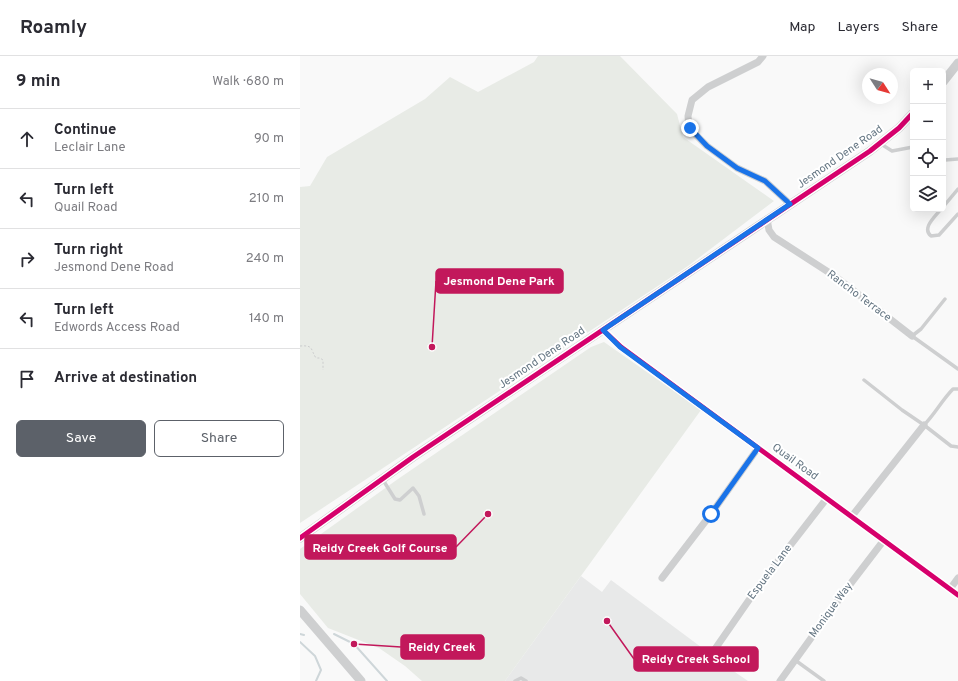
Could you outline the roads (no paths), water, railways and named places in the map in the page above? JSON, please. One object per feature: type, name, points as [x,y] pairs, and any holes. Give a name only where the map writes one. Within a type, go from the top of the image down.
[{"type":"street","points":[[763,56],[758,62],[708,87],[692,100],[688,116],[690,128],[707,146],[737,168],[765,181],[790,204]]},
{"type":"street","points":[[946,78],[958,63]]},
{"type":"street","name":"Jesmond Dene Road","points":[[300,538],[419,452],[870,151],[899,128],[910,116]]},
{"type":"street","name":"Rancho Terrace","points":[[767,219],[769,230],[774,237],[836,277],[912,336]]},
{"type":"street","name":"Quail Road","points":[[603,330],[620,347],[958,594]]},
{"type":"street","points":[[852,516],[924,425]]},
{"type":"street","points":[[662,578],[711,514],[758,448]]},
{"type":"street","name":"Espuela Lane","points":[[715,649],[758,587],[826,498]]},
{"type":"street","name":"Monique Way","points":[[780,681],[884,540]]},
{"type":"street","points":[[950,589],[958,578]]},
{"type":"street","points":[[300,610],[361,681]]},
{"type":"lane","points":[[880,143],[892,151],[910,148]]},
{"type":"lane","points":[[946,160],[958,159]]},
{"type":"lane","points":[[946,203],[958,189]]},
{"type":"lane","points":[[939,212],[927,229],[931,236],[939,235],[958,214]]},
{"type":"lane","points":[[912,336],[921,329],[945,299]]},
{"type":"lane","name":"Rancho Terrace","points":[[912,336],[958,369]]},
{"type":"lane","points":[[864,380],[951,446],[958,447]]},
{"type":"lane","points":[[924,425],[953,389],[958,389]]},
{"type":"lane","points":[[382,479],[396,499],[400,500],[413,488],[419,496],[424,514]]},
{"type":"lane","points":[[795,660],[824,681]]},
{"type":"lane","points":[[515,681],[520,678],[526,681]]},
{"type":"waterway","points":[[300,634],[304,635]]},
{"type":"waterway","points":[[334,634],[354,644],[387,681]]},
{"type":"waterway","points":[[300,642],[315,656],[321,670],[316,681]]},
{"type":"place","name":"Jesmond Dene Park","points":[[432,347]]},
{"type":"place","name":"Reidy Creek Golf Course","points":[[488,514]]},
{"type":"place","name":"Reidy Creek School","points":[[607,621]]},
{"type":"place","name":"Reidy Creek","points":[[354,644]]}]
